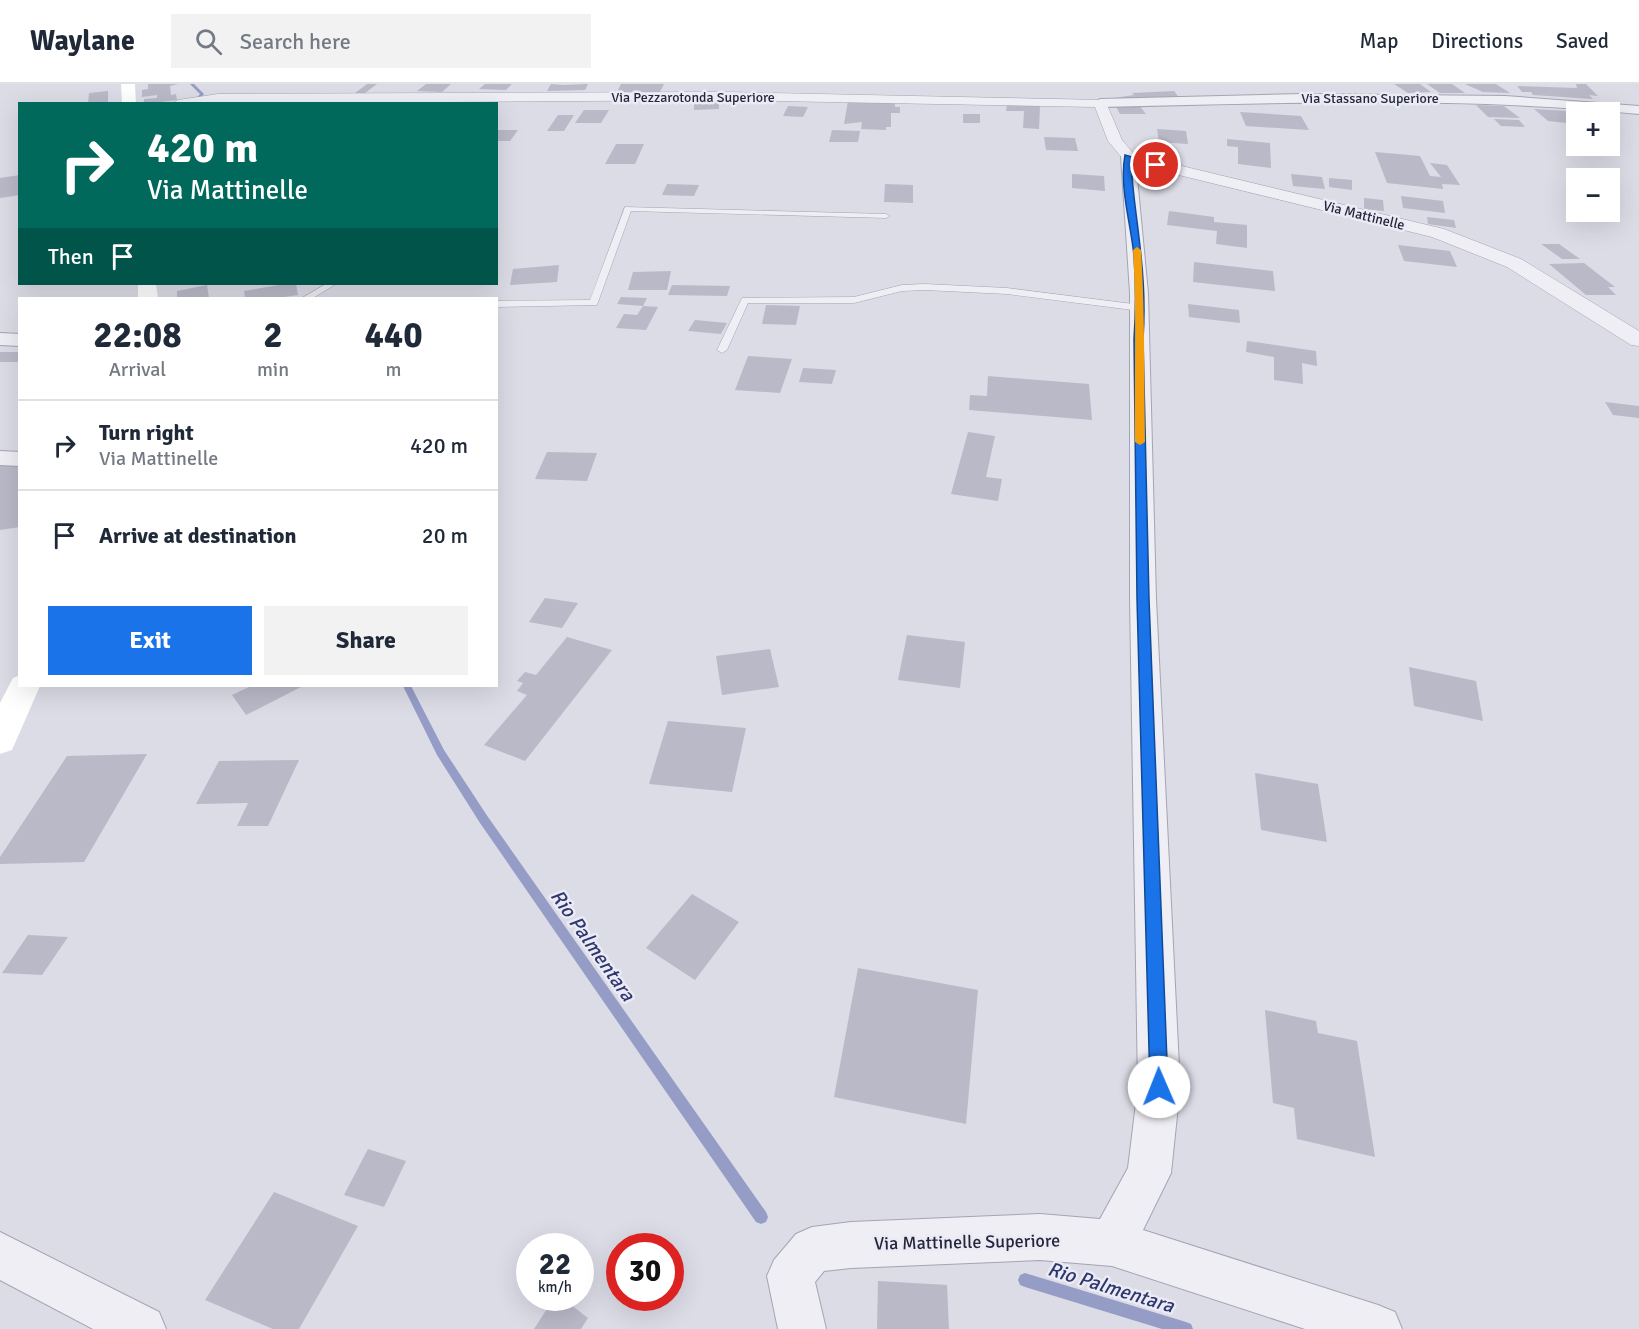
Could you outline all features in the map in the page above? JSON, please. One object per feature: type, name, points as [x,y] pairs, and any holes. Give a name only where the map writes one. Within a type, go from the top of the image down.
[{"type":"main road","points":[[128,84],[129,102]]},
{"type":"main road","points":[[0,741],[24,687]]},
{"type":"street","name":"Via Pezzarotonda Superiore","points":[[191,102],[218,98],[1105,97]]},
{"type":"street","name":"Via Stassano Superiore","points":[[1105,97],[1411,97],[1567,101],[1639,110]]},
{"type":"street","points":[[1105,97],[1115,141],[1128,156],[1128,186],[1138,255],[1141,308],[1138,339],[1143,599],[1159,1087],[1149,1173],[1112,1243]]},
{"type":"street","name":"Via Mattinelle","points":[[1128,156],[1156,165],[1438,233],[1514,263],[1639,339]]},
{"type":"street","points":[[0,339],[18,339]]},
{"type":"street","points":[[0,458],[18,459]]},
{"type":"street","name":"Via Mattinelle Superiore","points":[[802,1329],[790,1276],[812,1250],[850,1245],[1040,1237],[1112,1243],[1378,1329]]},
{"type":"street","points":[[0,1255],[142,1329]]},
{"type":"lane","points":[[498,304],[594,303],[628,209],[886,216]]},
{"type":"lane","points":[[309,297],[330,285]]},
{"type":"lane","points":[[722,350],[744,300],[854,300],[902,288],[925,287],[1007,291],[1141,308]]},
{"type":"building","points":[[148,84],[178,84],[170,86],[171,95],[176,94],[177,100],[144,102],[144,99],[157,98],[157,95],[142,97],[142,90],[148,89]]},
{"type":"building","points":[[367,84],[377,84],[365,93],[355,93]]},
{"type":"building","points":[[426,84],[451,84],[442,92],[417,91]]},
{"type":"building","points":[[485,84],[512,84],[506,90],[479,89]]},
{"type":"building","points":[[551,84],[588,84],[585,90],[547,91]]},
{"type":"building","points":[[621,84],[664,84],[660,92],[617,92]]},
{"type":"building","points":[[1394,84],[1420,84],[1431,92],[1408,93]]},
{"type":"building","points":[[1427,84],[1452,84],[1465,93],[1440,93]]},
{"type":"building","points":[[1465,84],[1496,84],[1510,93],[1483,92]]},
{"type":"building","points":[[1576,84],[1586,84],[1598,96],[1589,95],[1593,99],[1533,95],[1531,92],[1522,92],[1517,86],[1577,88]]},
{"type":"building","points":[[108,91],[108,102],[88,102],[89,93]]},
{"type":"building","points":[[1174,91],[1180,99],[1113,101],[1114,98],[1134,95],[1132,93]]},
{"type":"building","points":[[694,100],[719,100],[719,109],[694,110]]},
{"type":"building","points":[[848,101],[895,102],[895,107],[900,107],[900,113],[891,113],[891,127],[886,127],[886,130],[861,129],[862,122],[844,124]]},
{"type":"building","points":[[1007,104],[1040,106],[1039,129],[1023,128],[1024,111],[1006,111]]},
{"type":"building","points":[[1138,104],[1146,114],[1120,114],[1115,105]]},
{"type":"building","points":[[1476,105],[1504,106],[1520,118],[1488,117]]},
{"type":"building","points":[[788,106],[808,107],[803,117],[783,116]]},
{"type":"building","points":[[1534,109],[1566,111],[1566,123],[1548,121]]},
{"type":"building","points":[[584,110],[609,110],[601,123],[575,123]]},
{"type":"building","points":[[1240,112],[1301,116],[1309,130],[1246,126]]},
{"type":"building","points":[[963,114],[980,114],[980,123],[963,123]]},
{"type":"building","points":[[558,115],[574,115],[564,131],[547,131]]},
{"type":"building","points":[[1494,119],[1519,120],[1525,127],[1501,126]]},
{"type":"building","points":[[1157,129],[1186,131],[1188,144],[1159,142]]},
{"type":"building","points":[[498,130],[518,130],[510,141],[498,141]]},
{"type":"building","points":[[832,130],[860,131],[858,142],[829,142]]},
{"type":"building","points":[[1044,137],[1075,138],[1078,151],[1046,150]]},
{"type":"building","points":[[1227,139],[1270,143],[1271,168],[1238,164],[1238,147],[1227,146]]},
{"type":"building","points":[[616,144],[644,144],[635,164],[605,164]]},
{"type":"building","points":[[1375,152],[1420,156],[1430,176],[1441,177],[1430,163],[1447,165],[1460,185],[1442,184],[1443,189],[1387,183]]},
{"type":"building","points":[[1072,174],[1104,176],[1105,191],[1072,188]]},
{"type":"building","points":[[1291,174],[1322,177],[1325,189],[1293,186]]},
{"type":"building","points":[[18,175],[18,195],[0,198],[0,178]]},
{"type":"building","points":[[1329,178],[1352,180],[1352,190],[1329,187]]},
{"type":"building","points":[[667,184],[699,185],[694,196],[662,195]]},
{"type":"building","points":[[885,184],[913,185],[913,203],[884,202]]},
{"type":"building","points":[[1401,196],[1443,201],[1445,213],[1403,208]]},
{"type":"building","points":[[1364,198],[1383,200],[1384,211],[1364,209]]},
{"type":"building","points":[[1169,211],[1214,217],[1214,222],[1247,225],[1247,248],[1216,244],[1217,231],[1167,225]]},
{"type":"building","points":[[1427,217],[1454,220],[1456,228],[1428,224]]},
{"type":"building","points":[[1541,244],[1559,244],[1580,259],[1562,259]]},
{"type":"building","points":[[1398,245],[1450,251],[1457,267],[1404,261]]},
{"type":"building","points":[[1194,262],[1273,271],[1275,291],[1193,282]]},
{"type":"building","points":[[1584,263],[1615,287],[1608,287],[1616,295],[1586,295],[1549,264]]},
{"type":"building","points":[[559,265],[557,282],[510,285],[513,269]]},
{"type":"building","points":[[671,271],[667,290],[628,290],[633,272]]},
{"type":"building","points":[[207,285],[209,297],[177,297],[177,291]]},
{"type":"building","points":[[279,285],[296,285],[298,295],[245,297],[244,291]]},
{"type":"building","points":[[672,285],[730,286],[727,296],[668,295]]},
{"type":"building","points":[[621,297],[647,298],[643,306],[617,304]]},
{"type":"building","points":[[1188,304],[1239,310],[1240,323],[1189,317]]},
{"type":"building","points":[[766,305],[800,306],[796,325],[762,324]]},
{"type":"building","points":[[643,306],[658,307],[646,330],[616,328],[624,314],[637,315]]},
{"type":"building","points":[[695,320],[727,323],[721,334],[688,331]]},
{"type":"building","points":[[1247,341],[1316,351],[1317,366],[1302,363],[1303,384],[1274,380],[1274,357],[1246,352]]},
{"type":"building","points":[[0,352],[18,352],[18,362],[0,362]]},
{"type":"building","points":[[748,356],[792,359],[780,393],[735,390]]},
{"type":"building","points":[[803,368],[836,370],[832,384],[799,382]]},
{"type":"building","points":[[988,376],[1089,384],[1092,420],[969,410],[970,395],[987,396]]},
{"type":"building","points":[[1605,402],[1639,406],[1639,418],[1613,415]]},
{"type":"building","points":[[968,432],[995,436],[986,477],[1002,479],[998,501],[951,494]]},
{"type":"building","points":[[547,452],[597,453],[587,481],[535,479]]},
{"type":"building","points":[[0,465],[18,465],[18,527],[0,530]]},
{"type":"building","points":[[545,598],[578,603],[562,628],[529,622]]},
{"type":"building","points":[[907,635],[965,642],[960,688],[898,680]]},
{"type":"building","points":[[567,637],[612,650],[525,761],[484,745],[527,695],[517,691],[523,683],[517,681],[525,672],[536,675]]},
{"type":"building","points":[[770,649],[779,687],[722,695],[716,656]]},
{"type":"building","points":[[1409,667],[1476,681],[1483,721],[1414,706]]},
{"type":"building","points":[[249,687],[301,687],[246,715],[232,695]]},
{"type":"building","points":[[668,721],[746,728],[732,792],[649,784]]},
{"type":"building","points":[[147,754],[84,862],[0,864],[0,857],[67,756]]},
{"type":"building","points":[[299,760],[268,826],[237,826],[248,803],[196,804],[219,761]]},
{"type":"building","points":[[1255,773],[1318,784],[1327,842],[1261,830]]},
{"type":"building","points":[[692,894],[739,922],[695,980],[646,948]]},
{"type":"building","points":[[28,935],[68,937],[42,975],[2,973]]},
{"type":"building","points":[[858,968],[978,990],[966,1124],[834,1097]]},
{"type":"building","points":[[1265,1010],[1316,1021],[1318,1033],[1357,1041],[1375,1157],[1297,1139],[1294,1108],[1273,1103]]},
{"type":"building","points":[[368,1149],[406,1161],[384,1207],[344,1195]]},
{"type":"building","points":[[274,1192],[358,1226],[299,1329],[273,1329],[205,1300]]},
{"type":"building","points":[[878,1281],[947,1285],[949,1329],[877,1329]]},
{"type":"building","points":[[546,1311],[579,1311],[588,1318],[581,1329],[534,1329]]},
{"type":"waterway","name":"Rio Palmentara","points":[[192,84],[202,94],[195,102]]},
{"type":"waterway","name":"Rio Palmentara","points":[[408,687],[440,752],[484,820],[761,1217]]},
{"type":"waterway","name":"Rio Palmentara","points":[[1025,1280],[1186,1329]]},
{"type":"slow traffic","points":[[1137,250],[1141,308],[1138,339],[1140,442]]},
{"type":"route","points":[[1156,165],[1128,156],[1128,186],[1138,255],[1141,308],[1138,339],[1143,599],[1159,1087]]}]
